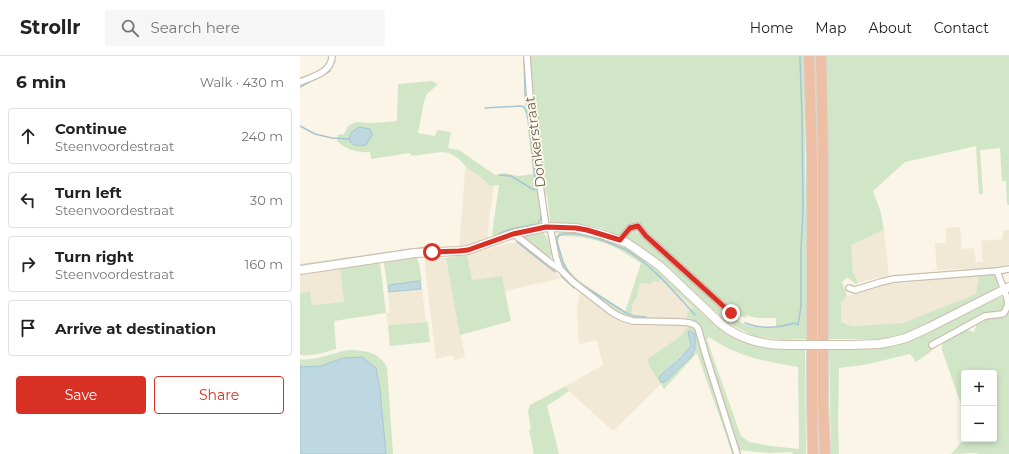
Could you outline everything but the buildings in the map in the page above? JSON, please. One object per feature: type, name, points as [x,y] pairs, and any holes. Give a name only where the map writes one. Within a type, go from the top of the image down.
[{"type":"highway","points":[[809,56],[812,157],[813,454]]},
{"type":"highway","points":[[821,56],[823,156],[824,454]]},
{"type":"street","points":[[300,82],[328,69],[331,65],[332,56]]},
{"type":"street","name":"Donkerstraat","points":[[526,56],[530,99],[535,120],[540,185],[548,227],[560,269]]},
{"type":"street","points":[[620,240],[630,228],[638,226],[646,236],[731,313]]},
{"type":"street","points":[[300,270],[415,253],[468,250],[513,234],[548,227],[576,228],[620,240],[636,249],[660,266],[721,324],[738,335],[775,345],[850,345],[879,344],[897,341],[930,327],[1006,289]]},
{"type":"street","points":[[513,234],[560,269],[573,282],[623,318],[633,321],[678,322],[695,325],[698,328],[737,454]]},
{"type":"street","points":[[849,288],[855,290],[881,282],[894,280],[1009,269]]},
{"type":"street","points":[[932,345],[985,316],[1004,313],[1008,305],[1006,289],[997,271]]},
{"type":"shaded area","points":[[466,167],[482,178],[490,186],[494,186],[488,238],[474,244],[459,247],[465,173]]},
{"type":"shaded area","points":[[960,227],[962,249],[974,248],[976,262],[983,262],[981,241],[1003,239],[1003,230],[1009,230],[1009,264],[988,268],[937,270],[935,243],[946,243],[946,228]]},
{"type":"shaded area","points":[[884,230],[889,276],[858,283],[853,272],[851,245]]},
{"type":"shaded area","points":[[510,243],[520,244],[561,278],[505,291],[502,276],[472,280],[467,255]]},
{"type":"shaded area","points":[[446,258],[465,357],[454,360],[453,355],[436,359],[425,267],[425,259]]},
{"type":"shaded area","points":[[341,268],[344,302],[312,305],[310,291],[300,293],[300,272]]},
{"type":"shaded area","points":[[979,275],[976,294],[903,323],[852,326],[841,322],[841,303],[847,296],[884,285]]},
{"type":"shaded area","points":[[661,278],[693,307],[687,318],[648,319],[629,317],[632,313],[634,301],[637,298],[640,283]]},
{"type":"shaded area","points":[[422,289],[426,322],[388,325],[386,313],[390,312],[388,293]]},
{"type":"shaded area","points":[[580,292],[609,315],[621,322],[647,326],[690,326],[682,335],[652,356],[649,366],[661,384],[613,431],[569,391],[566,386],[603,365],[597,340],[579,344],[577,309]]},
{"type":"green space","points":[[530,56],[804,56],[806,339],[782,340],[754,336],[728,323],[669,268],[649,253],[622,237],[601,228],[550,222],[547,195],[540,197],[542,218],[539,223],[494,236],[492,234],[499,185],[490,186],[482,178],[466,167],[459,159],[449,153],[442,152],[412,156],[410,153],[371,159],[370,152],[352,150],[344,147],[337,141],[338,135],[344,134],[348,126],[356,122],[372,123],[397,121],[398,84],[432,81],[438,84],[427,94],[418,133],[435,136],[437,130],[451,132],[448,148],[459,150],[495,175],[505,173],[518,176],[533,174],[524,95],[527,95],[528,104],[533,103]],"holes":[[[634,230],[646,230],[720,300],[745,318],[747,315],[757,318],[776,318],[776,328],[757,327],[744,324],[722,309]]]},
{"type":"green space","points":[[813,56],[817,56],[819,307],[816,307]]},
{"type":"green space","points":[[827,56],[1009,56],[1009,205],[1007,205],[1006,181],[1002,181],[1000,148],[980,150],[983,194],[979,194],[976,146],[905,162],[873,191],[881,213],[884,230],[851,245],[853,272],[858,283],[856,284],[848,278],[842,282],[847,296],[841,303],[841,322],[852,326],[903,323],[976,294],[979,275],[990,274],[996,277],[999,284],[996,289],[948,314],[911,332],[893,337],[879,339],[828,339],[829,210]]},
{"type":"green space","points":[[539,231],[547,237],[552,255],[550,258],[548,258],[521,235]]},
{"type":"green space","points":[[561,231],[587,233],[629,248],[649,261],[725,333],[746,342],[786,349],[805,349],[806,454],[738,450],[699,326],[692,319],[687,318],[687,314],[693,307],[661,278],[659,282],[652,281],[651,284],[640,283],[637,298],[632,306],[632,313],[629,317],[623,314],[574,280],[563,268],[555,241]],"holes":[[[562,236],[599,241],[620,250],[641,263],[625,312],[578,280],[570,272],[563,260],[558,242],[559,237]],[[709,337],[719,344],[741,354],[774,363],[798,367],[799,449],[749,442],[741,436],[707,340]]]},
{"type":"green space","points":[[436,245],[433,249],[300,267],[300,264]]},
{"type":"green space","points":[[467,255],[472,280],[502,276],[511,321],[460,335],[446,258]]},
{"type":"green space","points":[[417,257],[422,281],[389,285],[388,293],[384,263],[386,261]]},
{"type":"green space","points":[[375,261],[380,263],[386,313],[334,321],[336,349],[318,354],[300,355],[300,293],[310,291],[312,305],[344,302],[340,267]]},
{"type":"green space","points":[[999,296],[1006,304],[1002,312],[986,314],[930,345],[933,350],[916,362],[910,354],[864,365],[839,368],[839,454],[831,454],[829,348],[910,340],[948,323]]},
{"type":"green space","points":[[1009,309],[1009,454],[951,454],[961,442],[997,442],[997,370],[961,370],[961,404],[942,350],[942,344],[964,329],[974,332],[979,321]]},
{"type":"green space","points":[[428,322],[430,342],[390,346],[388,325]]},
{"type":"green space","points":[[690,326],[696,330],[735,454],[732,454],[697,353],[664,389],[649,366],[648,359],[682,335]],"holes":[[[695,334],[695,350],[692,356],[662,374],[691,346]]]},
{"type":"green space","points":[[347,350],[370,352],[379,358],[387,367],[393,454],[386,454],[380,390],[376,368],[343,358],[321,366],[300,366],[300,359],[318,358]]},
{"type":"green space","points":[[566,386],[569,391],[547,406],[559,454],[534,454],[529,430],[531,429],[528,411],[530,405]]},
{"type":"water","points":[[359,127],[370,129],[372,135],[366,145],[358,146],[350,142],[349,139],[351,133]]},
{"type":"water","points":[[420,281],[421,289],[389,292],[389,285]]},
{"type":"water","points":[[689,331],[695,334],[695,350],[692,356],[667,380],[661,382],[659,378],[662,374],[691,346],[688,333]]},
{"type":"water","points":[[362,357],[376,368],[380,390],[386,454],[300,454],[300,366],[321,366],[343,358]]},
{"type":"waterway","points":[[524,56],[525,95]]},
{"type":"waterway","points":[[745,323],[763,327],[775,327],[794,323],[798,325],[801,307],[803,211],[800,56]]},
{"type":"waterway","points":[[300,87],[330,71]]},
{"type":"waterway","points":[[485,108],[524,107],[529,122],[536,188],[534,190],[511,176],[500,175]]},
{"type":"waterway","points":[[300,126],[315,134],[332,138],[349,139]]},
{"type":"waterway","points":[[498,234],[511,229],[537,224],[540,221],[541,216]]},
{"type":"waterway","points":[[646,317],[628,314],[582,285],[573,277],[563,262],[557,242],[559,235],[584,235],[624,249],[634,255],[653,271],[671,288],[695,315]]},
{"type":"waterway","points":[[517,242],[555,272]]},
{"type":"waterway","points":[[415,249],[434,246]]},
{"type":"waterway","points":[[398,251],[411,249]]},
{"type":"waterway","points":[[359,257],[393,252]]},
{"type":"waterway","points":[[300,266],[354,258]]},
{"type":"waterway","points":[[561,276],[574,288]]},
{"type":"route","points":[[432,252],[468,250],[513,234],[546,227],[576,228],[620,240],[630,228],[638,226],[646,236],[731,313]]}]
